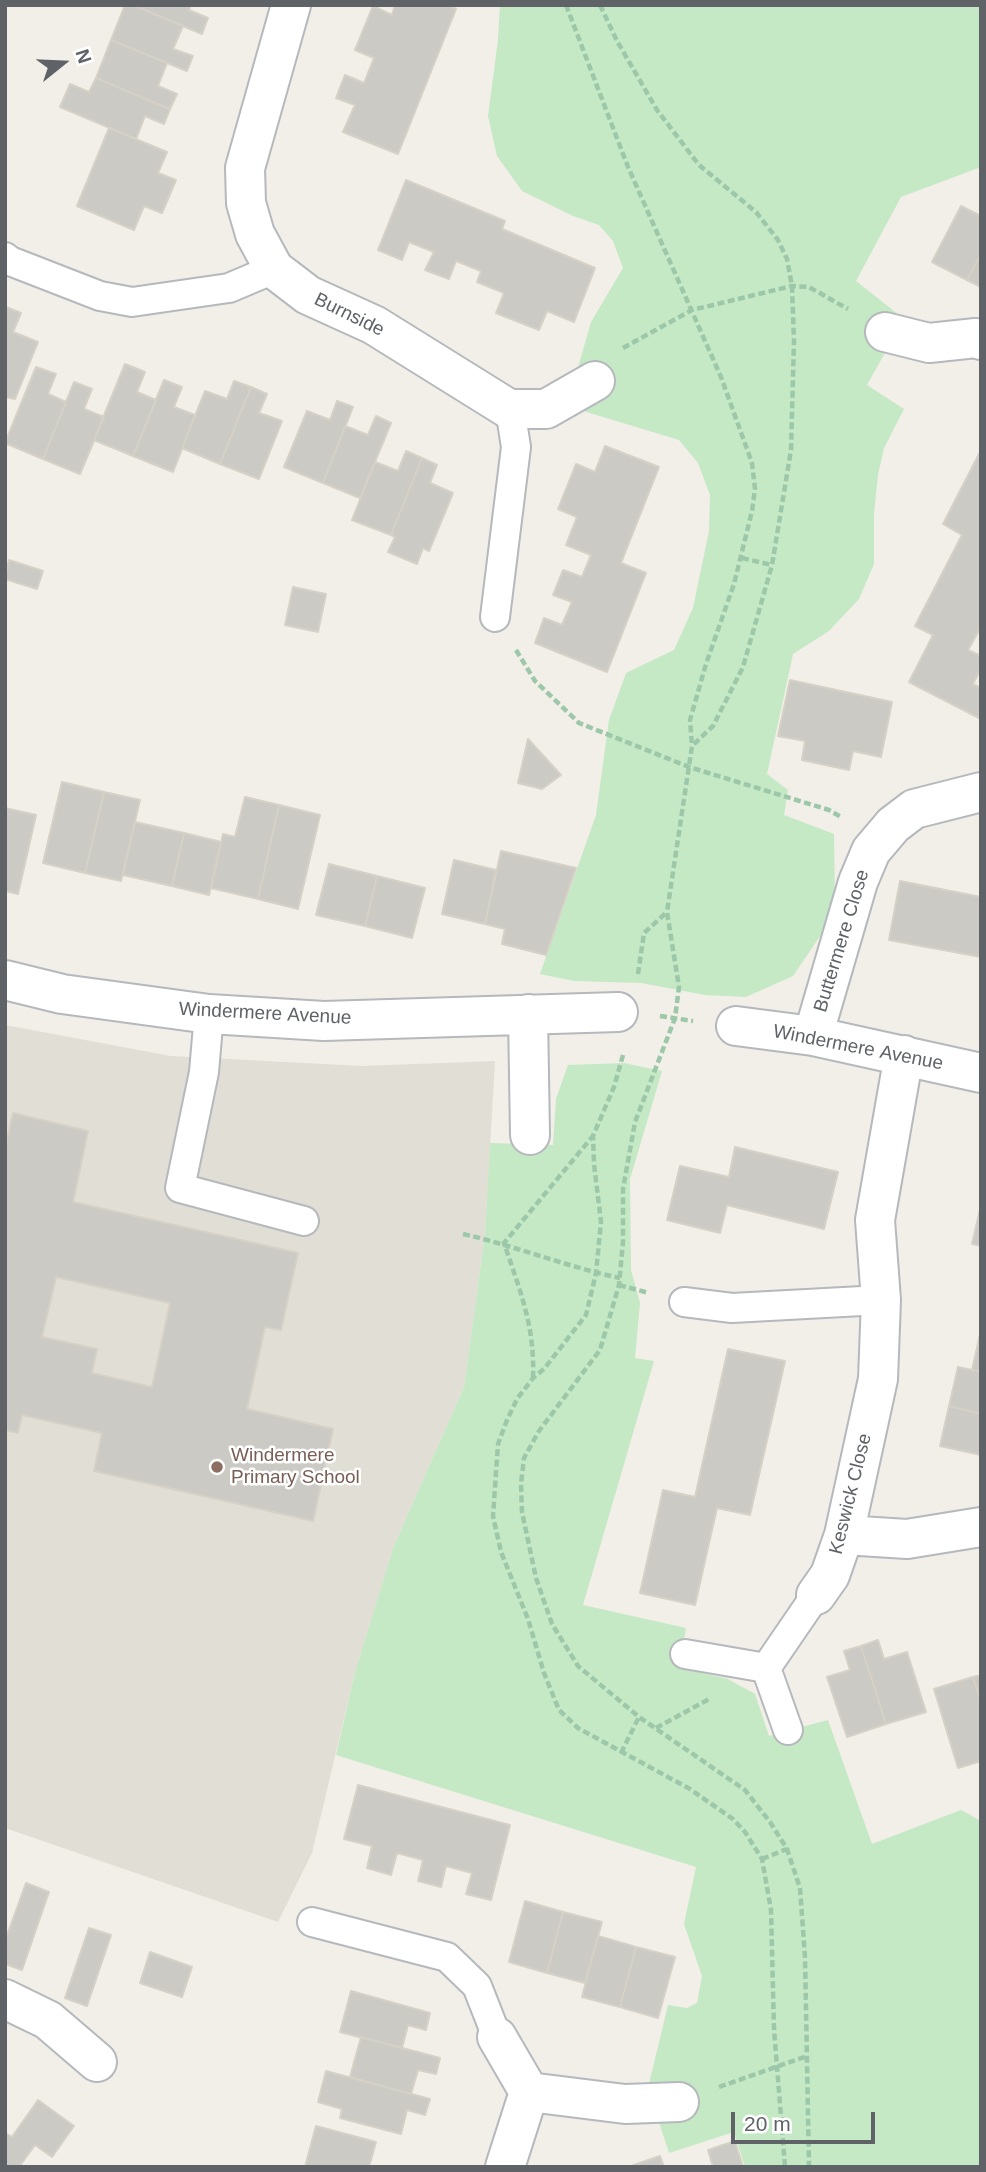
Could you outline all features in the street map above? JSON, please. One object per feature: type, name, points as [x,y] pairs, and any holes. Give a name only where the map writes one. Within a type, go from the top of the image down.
[{"type":"street","name":"Burnside","points":[[291,5],[246,168],[246,203],[255,234],[274,270],[308,295],[374,325],[510,409]]},
{"type":"street","points":[[885,332],[929,343],[976,338],[981,340]]},
{"type":"street","points":[[510,409],[546,408],[595,381]]},
{"type":"street","name":"Buttermere Close","points":[[813,1035],[858,882],[871,851],[893,825],[914,809],[981,792]]},
{"type":"street","name":"Windermere Avenue","points":[[5,980],[62,993],[209,1014],[324,1021],[625,1012]]},
{"type":"street","points":[[528,1014],[530,1135]]},
{"type":"street","name":"Windermere Avenue","points":[[736,1026],[813,1035],[981,1073]]},
{"type":"street","name":"Keswick Close","points":[[816,1595],[830,1575],[844,1535],[878,1380],[881,1300],[875,1220],[904,1055]]},
{"type":"street","points":[[844,1535],[907,1539],[981,1527]]},
{"type":"street","points":[[5,1999],[48,2020],[97,2062]]},
{"type":"street","points":[[497,2037],[529,2092],[505,2167]]},
{"type":"street","points":[[529,2092],[625,2104],[679,2102]]},
{"type":"lane","points":[[5,257],[100,296],[132,302],[229,288],[274,270]]},
{"type":"lane","points":[[495,617],[516,447],[510,409]]},
{"type":"lane","points":[[209,1014],[204,1072],[180,1188],[304,1221]]},
{"type":"lane","points":[[684,1302],[732,1308],[881,1300]]},
{"type":"lane","name":"Keswick Close","points":[[766,1668],[816,1595]]},
{"type":"lane","points":[[685,1654],[766,1668],[788,1730]]},
{"type":"lane","points":[[312,1922],[447,1957],[477,1986],[497,2037]]},
{"type":"path","points":[[566,5],[628,167],[721,377],[752,463],[755,489],[742,558],[690,720],[692,746],[667,912],[679,987],[675,1018],[635,1122],[623,1189],[620,1278],[600,1350],[538,1430],[524,1458],[522,1512],[536,1578],[552,1624],[578,1666],[639,1717],[745,1790],[787,1849],[800,1888],[805,1957],[809,2167]]},
{"type":"path","points":[[600,5],[617,41],[657,110],[699,165],[756,212],[778,240],[787,259],[792,286],[794,341],[791,450],[772,565],[743,667],[713,726],[692,746]]},
{"type":"path","points":[[595,381],[624,346],[692,310],[792,286],[809,287],[885,332]]},
{"type":"path","points":[[742,558],[772,565]]},
{"type":"path","points":[[495,617],[536,681],[579,723],[689,767],[829,810],[882,837]]},
{"type":"path","points":[[504,1243],[593,1136],[614,1087],[625,1012],[644,933],[667,912]]},
{"type":"path","points":[[625,1012],[736,1026]]},
{"type":"path","points":[[593,1136],[601,1222],[596,1273],[586,1315],[517,1399],[498,1444],[493,1516],[501,1552],[528,1619],[544,1673],[559,1710],[578,1728],[690,1789],[733,1819],[762,1859],[771,1910],[776,2065],[785,2167]]},
{"type":"path","points":[[463,1234],[504,1243],[596,1273],[620,1278]]},
{"type":"path","points":[[504,1243],[528,1314],[534,1351],[533,1378]]},
{"type":"path","points":[[621,1753],[639,1717]]},
{"type":"path","points":[[762,1859],[787,1849]]},
{"type":"path","points":[[679,2102],[807,2056]]},
{"type":"shaded area","name":"Windermere Primary School","points":[[5,1025],[171,1056],[362,1066],[495,1061],[485,1234],[464,1387],[393,1548],[355,1672],[312,1853],[278,1922],[5,1828]]},
{"type":"green space","points":[[500,5],[981,5],[981,167],[901,197],[856,281],[904,319],[867,385],[904,409],[884,448],[878,475],[874,514],[874,564],[859,599],[829,631],[793,654],[767,774],[788,790],[784,815],[834,834],[835,914],[793,976],[746,997],[705,995],[641,983],[574,981],[540,974],[596,815],[609,720],[626,673],[674,650],[693,608],[709,531],[710,495],[698,463],[679,440],[567,406],[591,322],[623,268],[613,241],[599,225],[573,216],[522,191],[497,156],[488,116]]},
{"type":"green space","points":[[624,1063],[662,1071],[630,1179],[631,1270],[640,1303],[635,1358],[654,1361],[583,1605],[686,1628],[679,1668],[728,1679],[755,1694],[769,1736],[828,1720],[872,1844],[961,1810],[981,1821],[981,2167],[745,2167],[734,2132],[669,2153],[648,2088],[668,2005],[687,2008],[697,2003],[702,1976],[684,1924],[696,1867],[336,1755],[355,1672],[393,1548],[464,1387],[485,1234],[490,1143],[553,1145],[556,1099],[568,1065]]},
{"type":"building","points":[[125,5],[133,5],[183,26],[173,49],[193,56],[187,71],[111,40]]},
{"type":"building","points":[[133,5],[191,5],[189,10],[208,18],[202,34]]},
{"type":"building","points":[[395,5],[447,5],[456,9],[398,154],[343,132],[355,105],[336,98],[345,75],[364,83],[374,58],[355,50],[373,6],[392,15]]},
{"type":"building","points":[[111,40],[167,63],[158,86],[177,94],[170,109],[96,78]]},
{"type":"building","points":[[96,78],[170,109],[164,124],[145,116],[136,139],[60,107],[70,84],[89,92]]},
{"type":"building","points":[[109,128],[167,152],[158,173],[176,180],[162,213],[144,206],[134,230],[77,206]]},
{"type":"building","points":[[406,180],[505,221],[502,229],[595,268],[574,322],[547,311],[539,330],[496,313],[504,293],[477,282],[481,271],[456,261],[449,279],[425,270],[434,252],[409,242],[402,260],[378,250]]},
{"type":"building","points":[[961,206],[981,216],[981,254],[967,280],[932,262]]},
{"type":"building","points":[[981,254],[981,287],[967,280]]},
{"type":"building","points":[[6,307],[21,313],[13,332],[38,342],[15,399],[5,397]]},
{"type":"building","points":[[125,364],[145,372],[137,392],[156,400],[133,456],[94,440]]},
{"type":"building","points":[[36,367],[56,374],[48,394],[66,402],[43,459],[5,443]]},
{"type":"building","points":[[164,380],[182,387],[174,407],[195,415],[173,472],[133,456]]},
{"type":"building","points":[[234,381],[251,387],[220,464],[182,448],[205,391],[227,399]]},
{"type":"building","points":[[74,382],[92,389],[84,409],[104,417],[80,474],[43,459]]},
{"type":"building","points":[[251,387],[267,394],[259,413],[282,421],[259,479],[220,464]]},
{"type":"building","points":[[337,401],[353,407],[323,483],[284,467],[307,411],[330,420]]},
{"type":"building","points":[[376,416],[391,423],[360,498],[323,483],[345,426],[368,435]]},
{"type":"building","points":[[605,446],[659,467],[621,563],[646,573],[607,672],[535,643],[544,618],[562,625],[572,602],[553,595],[563,570],[582,577],[591,555],[566,545],[577,517],[558,509],[576,464],[595,472]]},
{"type":"building","points":[[981,450],[981,627],[968,650],[981,656],[981,668],[973,684],[981,688],[979,718],[909,682],[933,635],[915,626],[962,535],[943,524]]},
{"type":"building","points":[[406,451],[422,458],[391,535],[352,520],[375,462],[398,471]]},
{"type":"building","points":[[422,458],[437,465],[430,483],[453,493],[429,551],[423,548],[417,564],[388,552],[395,537],[391,535]]},
{"type":"building","points":[[9,560],[43,571],[37,589],[5,579]]},
{"type":"building","points":[[293,587],[326,594],[318,632],[285,625]]},
{"type":"building","points":[[790,680],[892,702],[881,757],[853,751],[849,770],[802,760],[805,741],[778,736]]},
{"type":"building","points":[[528,739],[561,775],[542,789],[518,783]]},
{"type":"building","points":[[62,782],[104,792],[85,873],[43,863]]},
{"type":"building","points":[[104,792],[140,800],[121,881],[85,873]]},
{"type":"building","points":[[245,797],[279,805],[258,899],[211,888],[223,834],[235,837]]},
{"type":"building","points":[[279,805],[320,815],[298,909],[258,899]]},
{"type":"building","points":[[5,808],[36,815],[18,894],[5,891]]},
{"type":"building","points":[[135,822],[184,833],[172,886],[123,875]]},
{"type":"building","points":[[184,833],[221,842],[209,895],[172,886]]},
{"type":"building","points":[[501,851],[576,868],[546,955],[502,944],[505,929],[485,924]]},
{"type":"building","points":[[454,860],[496,870],[485,924],[442,914]]},
{"type":"building","points":[[329,864],[377,876],[365,926],[316,915]]},
{"type":"building","points":[[377,876],[425,888],[412,938],[365,926]]},
{"type":"building","points":[[900,881],[981,897],[981,957],[889,940]]},
{"type":"building","points":[[13,1113],[88,1131],[73,1202],[298,1253],[281,1330],[265,1327],[247,1409],[333,1429],[313,1521],[94,1471],[102,1433],[22,1415],[18,1433],[5,1430],[5,1149]],"holes":[[[56,1277],[170,1303],[152,1387],[92,1373],[97,1349],[42,1337]]]},
{"type":"building","points":[[735,1147],[838,1172],[824,1229],[727,1205],[720,1233],[667,1220],[680,1166],[729,1177]]},
{"type":"building","points":[[981,1205],[981,1246],[972,1244]]},
{"type":"building","points":[[981,1330],[981,1372],[972,1370]]},
{"type":"building","points":[[728,1349],[785,1361],[750,1515],[717,1508],[695,1605],[640,1593],[663,1490],[695,1497]]},
{"type":"building","points":[[958,1367],[981,1372],[981,1414],[949,1406]]},
{"type":"building","points":[[949,1406],[981,1414],[981,1455],[940,1446]]},
{"type":"building","points":[[878,1640],[884,1659],[907,1652],[926,1712],[886,1724],[861,1646]]},
{"type":"building","points":[[861,1646],[886,1724],[847,1737],[827,1677],[850,1670],[844,1651]]},
{"type":"building","points":[[981,1675],[981,1702],[973,1677]]},
{"type":"building","points":[[973,1677],[981,1702],[981,1761],[958,1768],[934,1689]]},
{"type":"building","points":[[358,1785],[510,1825],[491,1900],[466,1894],[472,1873],[446,1866],[441,1887],[418,1881],[423,1860],[397,1853],[391,1875],[367,1868],[372,1846],[344,1839]]},
{"type":"building","points":[[26,1883],[49,1892],[22,1970],[5,1964],[5,1941]]},
{"type":"building","points":[[525,1901],[563,1912],[547,1973],[509,1962]]},
{"type":"building","points":[[563,1912],[602,1922],[585,1983],[547,1973]]},
{"type":"building","points":[[89,1928],[111,1935],[87,2006],[65,1998]]},
{"type":"building","points":[[598,1936],[636,1947],[620,2007],[582,1997]]},
{"type":"building","points":[[636,1947],[675,1957],[658,2018],[620,2007]]},
{"type":"building","points":[[150,1952],[192,1967],[182,1997],[140,1983]]},
{"type":"building","points":[[351,1991],[430,2013],[426,2030],[408,2025],[402,2048],[340,2032]]},
{"type":"building","points":[[361,2037],[440,2058],[436,2074],[418,2070],[411,2094],[350,2077]]},
{"type":"building","points":[[326,2071],[430,2099],[425,2115],[407,2110],[401,2134],[340,2118],[342,2109],[318,2102]]},
{"type":"building","points":[[38,2100],[74,2126],[52,2157],[35,2145],[19,2167],[5,2167],[5,2133],[12,2137]]},
{"type":"building","points":[[316,2126],[376,2142],[369,2167],[305,2167]]},
{"type":"building","points":[[735,2141],[743,2167],[713,2167],[708,2150]]},
{"type":"building","points":[[660,2156],[664,2167],[628,2167]]},
{"type":"place","name":"Windermere Primary School","points":[[217,1467]]}]
